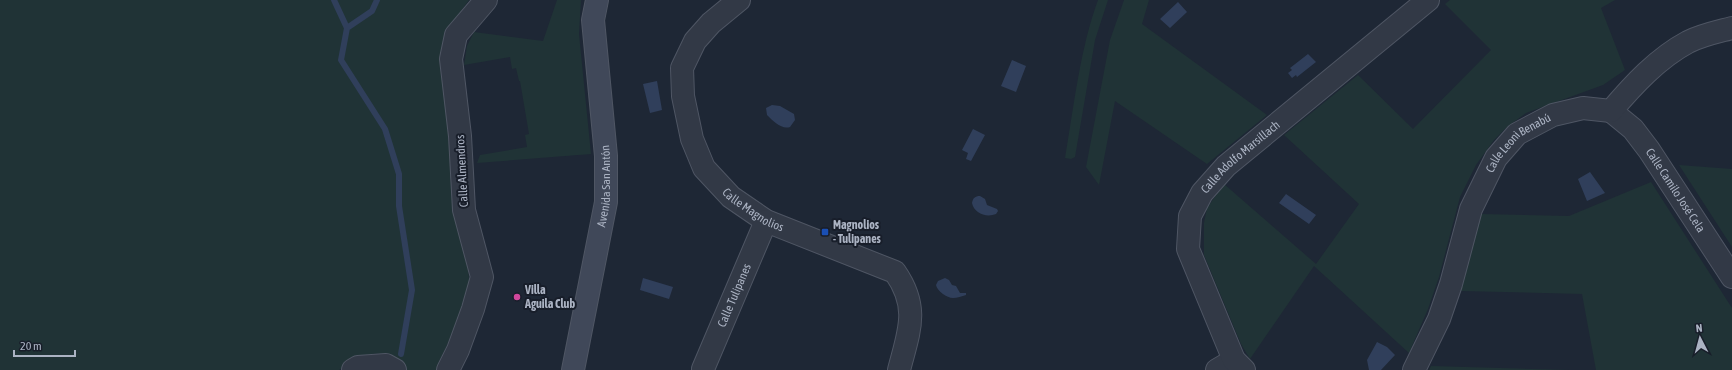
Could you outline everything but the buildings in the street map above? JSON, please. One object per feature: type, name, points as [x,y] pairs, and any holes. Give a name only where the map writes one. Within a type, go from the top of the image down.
[{"type":"street","name":"Calle Almendros","points":[[448,370],[458,350],[473,309],[482,277],[464,210],[460,136],[451,59],[456,35],[486,0]]},
{"type":"street","name":"Avenida San Antón","points":[[573,370],[606,202],[606,156],[593,20],[597,0]]},
{"type":"street","name":"Calle Magnolios","points":[[739,0],[711,23],[695,41],[682,68],[683,96],[692,138],[704,168],[730,197],[766,221],[895,272],[903,283],[908,296],[911,311],[910,327],[899,370]]},
{"type":"street","name":"Calle Adolfo Marsillach","points":[[1232,367],[1188,249],[1190,216],[1202,193],[1226,166],[1428,0]]},
{"type":"street","points":[[1611,111],[1635,83],[1672,52],[1689,42],[1715,32],[1732,28]]},
{"type":"street","name":"Calle Leoni Benabú","points":[[1414,370],[1441,312],[1451,284],[1470,209],[1496,158],[1517,134],[1553,115],[1583,108],[1611,111]]},
{"type":"street","name":"Calle Camilo José Cela","points":[[1611,111],[1633,129],[1649,150],[1732,277]]},
{"type":"street","name":"Calle Tulipanes","points":[[703,369],[766,221]]},
{"type":"street","points":[[353,370],[358,366],[386,365],[395,370]]},
{"type":"green space","points":[[0,0],[469,0],[456,18],[444,55],[470,289],[437,370],[407,370],[399,360],[387,354],[374,354],[361,357],[339,370],[0,370]]},
{"type":"green space","points":[[557,0],[581,0],[579,34],[591,154],[477,163],[480,155],[527,147],[525,135],[529,134],[520,81],[516,68],[512,69],[510,57],[464,65],[467,46],[474,32],[543,41]]},
{"type":"green space","points":[[1098,0],[1108,0],[1095,40],[1075,157],[1071,159],[1065,158],[1082,58]]},
{"type":"green space","points":[[1124,0],[1149,0],[1142,24],[1267,115],[1207,164],[1115,101],[1099,185],[1086,167],[1110,40]]},
{"type":"green space","points":[[1450,0],[1615,0],[1601,8],[1625,70],[1603,85],[1526,113],[1507,127],[1494,140],[1476,165],[1460,197],[1439,277],[1428,309],[1409,353],[1314,266],[1250,359],[1241,344],[1204,255],[1204,223],[1207,208],[1224,184],[1316,264],[1359,204],[1284,135],[1358,75],[1413,129],[1491,50],[1445,4]]},
{"type":"green space","points":[[1679,165],[1732,169],[1732,247]]},
{"type":"green space","points":[[1651,182],[1732,308],[1732,370],[1596,370],[1582,294],[1461,291],[1481,214],[1569,216]]},
{"type":"green space","points":[[1431,366],[1570,370],[1429,370]]},
{"type":"water","points":[[1178,2],[1187,12],[1170,28],[1160,19]]},
{"type":"water","points":[[1308,54],[1316,62],[1297,77],[1296,75],[1292,78],[1288,73],[1292,70],[1290,68]]},
{"type":"water","points":[[1012,60],[1026,66],[1016,92],[1001,86]]},
{"type":"water","points":[[657,81],[662,110],[650,113],[643,84]]},
{"type":"water","points":[[772,105],[780,106],[794,114],[795,120],[790,127],[787,128],[781,126],[767,115],[766,108]]},
{"type":"water","points":[[973,129],[985,135],[971,161],[966,159],[968,153],[962,150]]},
{"type":"water","points":[[1590,172],[1605,193],[1587,201],[1578,179]]},
{"type":"water","points":[[1286,194],[1316,215],[1309,224],[1279,203]]},
{"type":"water","points":[[980,196],[985,199],[987,205],[997,209],[998,211],[996,214],[985,215],[975,210],[972,201],[976,197]]},
{"type":"water","points":[[643,278],[673,287],[669,299],[640,290]]},
{"type":"water","points":[[945,278],[949,280],[952,285],[956,286],[960,293],[966,293],[966,295],[953,298],[948,297],[938,290],[936,285],[938,281]]},
{"type":"water","points":[[1377,342],[1387,347],[1395,355],[1381,370],[1369,370],[1367,360]]},
{"type":"waterway","points":[[334,0],[347,28]]},
{"type":"waterway","points":[[377,0],[372,11],[347,28],[341,60],[385,129],[399,174],[399,206],[412,290],[401,354]]},
{"type":"place","name":"Magnolios - Tulipanes","points":[[825,232]]},
{"type":"place","name":"Villa Aguila Club","points":[[517,297]]}]
